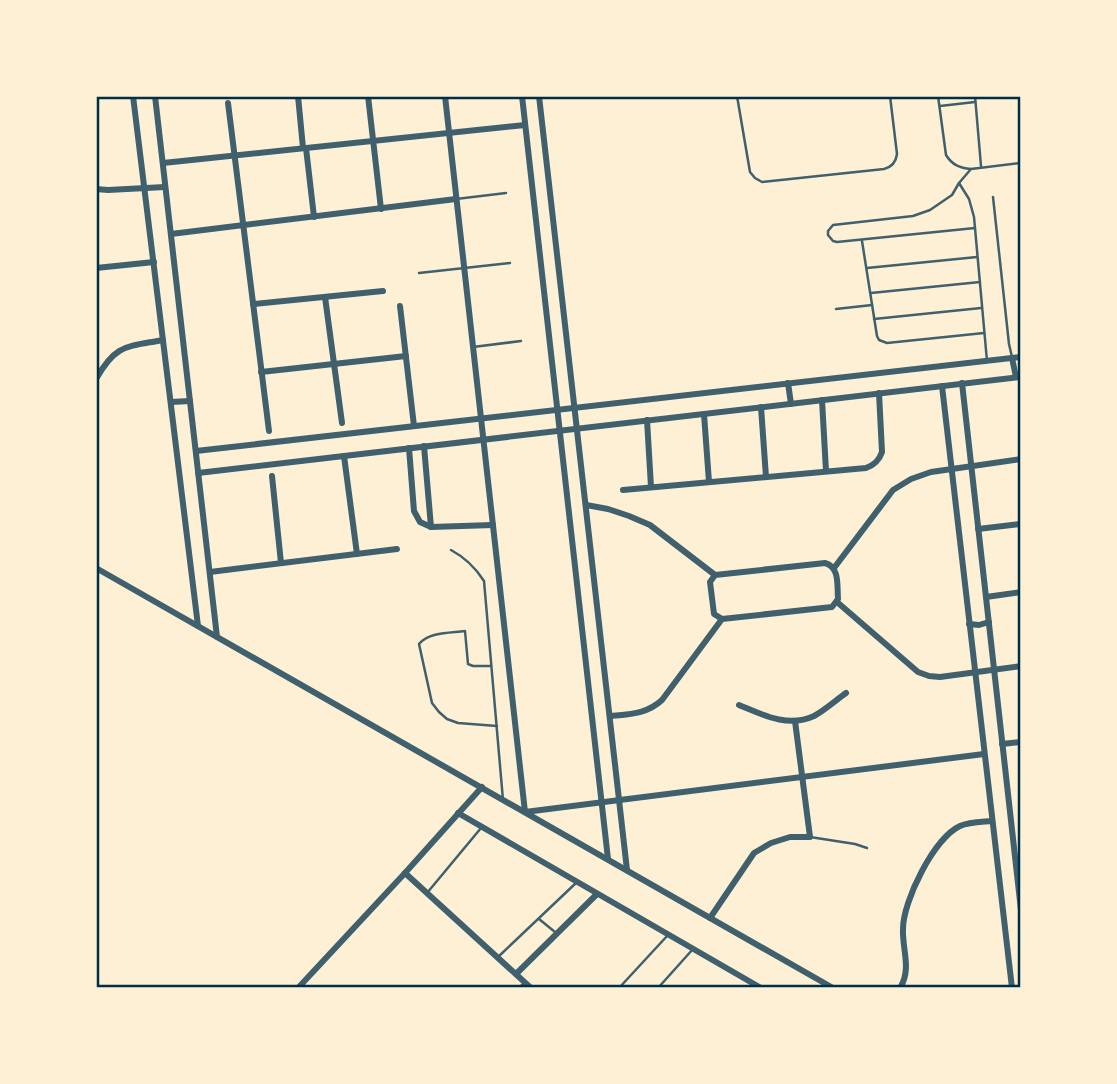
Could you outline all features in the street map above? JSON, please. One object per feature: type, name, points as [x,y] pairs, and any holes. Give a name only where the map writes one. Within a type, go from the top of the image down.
[{"type":"street","points":[[133,96],[198,626]]},
{"type":"street","points":[[155,96],[217,637]]},
{"type":"street","points":[[298,96],[314,217]]},
{"type":"street","points":[[369,96],[381,209]]},
{"type":"street","points":[[445,96],[525,812]]},
{"type":"street","points":[[522,96],[608,859]]},
{"type":"street","points":[[539,96],[627,870]]},
{"type":"street","points":[[228,103],[269,431]]},
{"type":"street","points":[[163,163],[525,125]]},
{"type":"street","points":[[96,189],[165,187]]},
{"type":"street","points":[[171,234],[456,199]]},
{"type":"street","points":[[96,268],[154,262]]},
{"type":"street","points":[[253,304],[383,290]]},
{"type":"street","points":[[325,297],[342,423]]},
{"type":"street","points":[[400,306],[414,426]]},
{"type":"street","points":[[96,379],[106,361],[115,353],[126,347],[163,340]]},
{"type":"street","points":[[261,372],[406,356]]},
{"type":"street","points":[[196,451],[1021,357]]},
{"type":"street","points":[[198,473],[1018,377],[1012,358]]},
{"type":"street","points":[[788,383],[792,404]]},
{"type":"street","points":[[962,383],[1021,910]]},
{"type":"street","points":[[942,386],[1012,988]]},
{"type":"street","points":[[623,490],[872,466],[882,453],[879,393]]},
{"type":"street","points":[[821,400],[827,471]]},
{"type":"street","points":[[171,402],[190,401]]},
{"type":"street","points":[[761,407],[766,477]]},
{"type":"street","points":[[704,414],[709,482]]},
{"type":"street","points":[[647,420],[652,487]]},
{"type":"street","points":[[425,446],[431,527]]},
{"type":"street","points":[[409,448],[414,511],[420,522],[431,527],[493,525]]},
{"type":"street","points":[[344,456],[357,554]]},
{"type":"street","points":[[834,568],[893,490],[911,479],[931,472],[1021,459]]},
{"type":"street","points":[[272,477],[281,563]]},
{"type":"street","points":[[586,505],[608,509],[650,525],[715,575],[830,564],[834,568],[838,599],[829,608],[722,619],[714,612],[710,582],[715,575]]},
{"type":"street","points":[[978,529],[1021,524]]},
{"type":"street","points":[[210,572],[397,549]]},
{"type":"street","points":[[96,568],[833,988]]},
{"type":"street","points":[[986,597],[1021,592]]},
{"type":"street","points":[[837,602],[918,672],[929,676],[940,677],[1021,666]]},
{"type":"street","points":[[610,716],[646,711],[655,706],[722,619]]},
{"type":"street","points":[[969,624],[989,622]]},
{"type":"street","points":[[583,634],[600,631]]},
{"type":"street","points":[[739,705],[777,720],[795,721],[813,716],[846,693]]},
{"type":"street","points":[[710,918],[754,853],[790,837],[810,837],[795,721]]},
{"type":"street","points":[[1002,744],[1021,742]]},
{"type":"street","points":[[525,812],[985,754]]},
{"type":"street","points":[[298,988],[482,788]]},
{"type":"street","points":[[458,813],[761,988]]},
{"type":"street","points":[[900,988],[904,980],[906,955],[902,930],[906,905],[935,849],[947,835],[961,825],[992,821]]},
{"type":"street","points":[[1011,824],[1021,823]]},
{"type":"street","points":[[405,873],[516,974],[522,985],[531,988]]},
{"type":"street","points":[[516,974],[597,894]]},
{"type":"lane","points":[[737,96],[750,172],[762,182],[892,166],[897,155],[890,96]]},
{"type":"lane","points":[[937,96],[946,155],[956,166],[971,169],[1021,163]]},
{"type":"lane","points":[[975,96],[981,168]]},
{"type":"lane","points":[[939,106],[975,102]]},
{"type":"lane","points":[[971,169],[953,195],[922,213],[833,225],[828,235],[833,241],[862,240],[975,228]]},
{"type":"lane","points":[[959,183],[969,199],[974,217],[987,360]]},
{"type":"lane","points":[[456,199],[506,193]]},
{"type":"lane","points":[[993,197],[1012,358]]},
{"type":"lane","points":[[862,240],[877,336],[883,342],[984,333]]},
{"type":"lane","points":[[867,268],[977,257]]},
{"type":"lane","points":[[419,273],[510,263]]},
{"type":"lane","points":[[870,293],[979,282]]},
{"type":"lane","points":[[836,309],[872,305]]},
{"type":"lane","points":[[874,319],[981,308]]},
{"type":"lane","points":[[473,347],[521,341]]},
{"type":"lane","points":[[451,550],[476,568],[484,581],[503,800]]},
{"type":"lane","points":[[491,666],[468,664],[466,631],[430,636],[419,644],[432,703],[439,712],[458,723],[497,726]]},
{"type":"lane","points":[[427,892],[482,827]]},
{"type":"lane","points":[[810,837],[867,848]]},
{"type":"lane","points":[[498,957],[577,882]]},
{"type":"lane","points":[[539,919],[556,933]]},
{"type":"lane","points":[[620,988],[668,935]]},
{"type":"lane","points":[[658,988],[693,949]]}]
